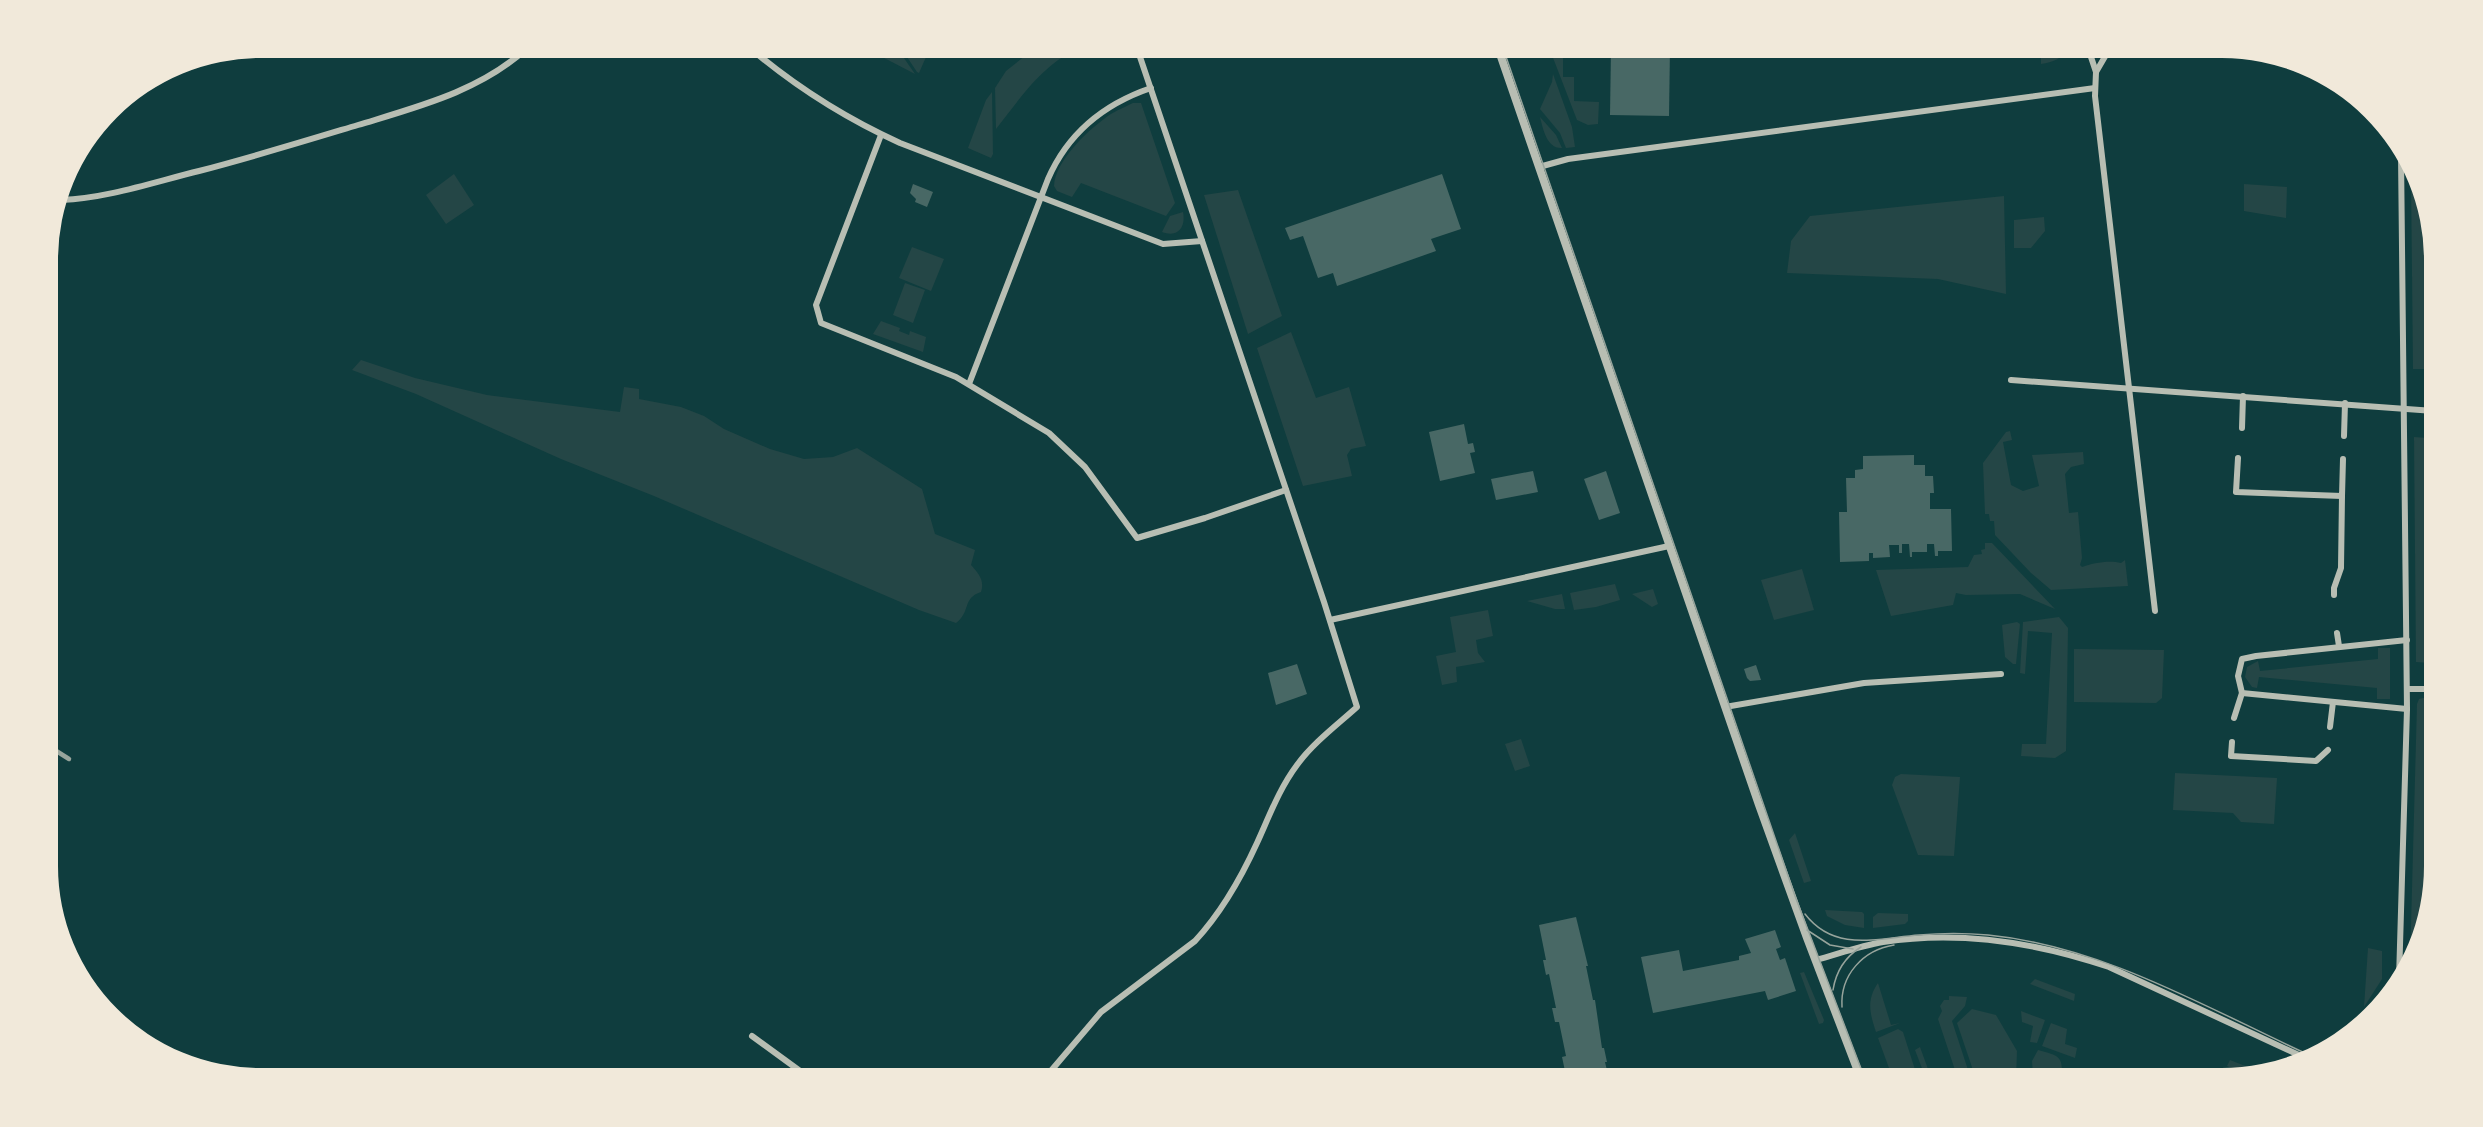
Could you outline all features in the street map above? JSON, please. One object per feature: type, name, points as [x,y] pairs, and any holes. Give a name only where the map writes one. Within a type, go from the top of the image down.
[{"type":"street","points":[[68,199],[100,197],[297,144],[431,102],[495,73],[514,58]]},
{"type":"street","points":[[763,58],[820,101],[881,135],[1163,244],[1202,241]]},
{"type":"street","points":[[1053,1069],[1101,1012],[1195,941],[1208,928],[1247,862],[1282,789],[1297,765],[1313,746],[1357,707],[1330,620],[1140,58]]},
{"type":"street","points":[[1501,58],[1725,707],[1857,1068]]},
{"type":"street","points":[[2091,58],[2096,72],[2095,88],[2155,611]]},
{"type":"street","points":[[2096,72],[2104,58]]},
{"type":"street","points":[[969,384],[1056,161],[1096,114],[1151,88]]},
{"type":"street","points":[[1539,167],[1568,159],[2095,88]]},
{"type":"street","points":[[881,135],[816,305],[821,323],[969,384],[1049,433],[1085,467],[1137,538],[1205,518],[1286,490]]},
{"type":"street","points":[[2401,168],[2407,640],[2403,956]]},
{"type":"street","points":[[2011,380],[2424,410]]},
{"type":"street","points":[[2242,428],[2243,396]]},
{"type":"street","points":[[2344,436],[2345,403]]},
{"type":"street","points":[[2238,458],[2236,492],[2342,496]]},
{"type":"street","points":[[2334,595],[2340,568],[2343,459]]},
{"type":"street","points":[[1330,620],[1669,546]]},
{"type":"street","points":[[2337,633],[2339,646]]},
{"type":"street","points":[[2234,718],[2242,693],[2238,676],[2242,659],[2339,646],[2407,640]]},
{"type":"street","points":[[1725,707],[1864,683],[2001,674]]},
{"type":"street","points":[[2407,689],[2424,689]]},
{"type":"street","points":[[2242,693],[2407,709]]},
{"type":"street","points":[[2330,727],[2333,702]]},
{"type":"street","points":[[2232,742],[2231,756],[2316,761],[2328,750]]},
{"type":"street","points":[[1816,960],[1881,942],[1913,938],[1983,938],[2036,946],[2109,967],[2297,1054]]},
{"type":"street","points":[[752,1036],[797,1069]]},
{"type":"shaded area","points":[[884,58],[904,58],[915,74]]},
{"type":"shaded area","points":[[908,58],[926,58],[919,73]]},
{"type":"shaded area","points":[[1022,58],[1061,58],[1041,74],[996,129],[995,88],[1006,71]]},
{"type":"shaded area","points":[[1553,58],[1563,58],[1563,77],[1574,77],[1574,101],[1599,102],[1598,124],[1588,125],[1577,120]]},
{"type":"shaded area","points":[[2041,58],[2058,58],[2049,62],[2041,64]]},
{"type":"shaded area","points":[[1553,74],[1572,127],[1575,147],[1566,148],[1560,133],[1540,109],[1552,82]]},
{"type":"shaded area","points":[[992,92],[993,154],[991,158],[968,148],[986,100]]},
{"type":"shaded area","points":[[1133,103],[1141,103],[1175,203],[1166,216],[1081,183],[1072,197],[1057,191],[1054,186],[1060,167],[1073,148],[1107,117]]},
{"type":"shaded area","points":[[1540,117],[1556,135],[1562,148],[1549,142]]},
{"type":"shaded area","points":[[454,174],[474,205],[446,224],[426,195]]},
{"type":"shaded area","points":[[2244,184],[2287,187],[2286,218],[2244,211]]},
{"type":"shaded area","points":[[2411,189],[2423,234],[2424,260],[2424,369],[2413,369]]},
{"type":"shaded area","points":[[1238,190],[1282,316],[1248,334],[1204,195]]},
{"type":"shaded area","points":[[2004,196],[2006,294],[1938,279],[1787,273],[1791,241],[1810,216]]},
{"type":"shaded area","points":[[1183,212],[1184,217],[1180,230],[1172,234],[1162,232],[1170,216]]},
{"type":"shaded area","points":[[2044,217],[2045,231],[2031,248],[2014,248],[2014,220]]},
{"type":"shaded area","points":[[912,247],[944,259],[931,291],[899,278]]},
{"type":"shaded area","points":[[905,283],[925,290],[913,323],[893,315]]},
{"type":"shaded area","points":[[881,321],[900,328],[899,331],[909,335],[910,331],[926,337],[923,352],[873,334]]},
{"type":"shaded area","points":[[1291,332],[1316,398],[1349,387],[1366,446],[1351,449],[1347,455],[1352,476],[1303,486],[1257,348]]},
{"type":"shaded area","points":[[361,360],[415,378],[487,395],[620,412],[624,387],[639,389],[639,399],[681,407],[770,449],[804,459],[833,457],[857,448],[922,489],[935,534],[975,550],[971,565],[981,580],[981,592],[971,598],[961,619],[956,623],[919,610],[654,496],[561,459],[416,394],[352,370]]},
{"type":"shaded area","points":[[2010,431],[2012,440],[2003,442],[2011,485],[2023,491],[2039,486],[2032,455],[2083,452],[2084,464],[2071,467],[2065,474],[2069,513],[2078,512],[2082,558],[2080,565],[2082,567],[2101,562],[2121,563],[2125,560],[2128,586],[2051,590],[2031,573],[1995,535],[1994,521],[1990,521],[1989,514],[1985,514],[1983,463],[2006,432]]},
{"type":"shaded area","points":[[2414,437],[2424,438],[2424,663],[2416,662]]},
{"type":"shaded area","points":[[1985,543],[1992,543],[2055,609],[2020,594],[1966,595],[1956,593],[1953,605],[1891,616],[1876,570],[1968,567],[1974,555],[1982,554],[1981,550],[1985,549]]},
{"type":"shaded area","points":[[1802,569],[1814,610],[1774,620],[1761,580]]},
{"type":"shaded area","points":[[1615,584],[1620,600],[1574,610],[1570,593]]},
{"type":"shaded area","points":[[1653,589],[1658,604],[1652,607],[1632,594]]},
{"type":"shaded area","points":[[1562,594],[1565,609],[1555,609],[1527,601]]},
{"type":"shaded area","points":[[1488,610],[1493,636],[1476,640],[1478,653],[1485,662],[1456,667],[1457,682],[1442,685],[1436,656],[1456,652],[1450,617]]},
{"type":"shaded area","points":[[2059,617],[2068,628],[2066,751],[2055,758],[2021,756],[2022,744],[2046,744],[2052,633],[2028,631],[2025,674],[2020,673],[2023,622]]},
{"type":"shaded area","points":[[2017,622],[2020,624],[2016,664],[2013,664],[2005,657],[2002,625]]},
{"type":"shaded area","points":[[2378,648],[2390,648],[2390,699],[2377,699],[2377,688],[2259,677],[2257,688],[2252,687],[2245,677],[2247,667],[2258,661],[2260,671],[2378,659]]},
{"type":"shaded area","points":[[2074,649],[2164,650],[2162,698],[2156,703],[2074,702]]},
{"type":"shaded area","points":[[2424,698],[2424,880],[2421,906],[2411,940],[2417,704],[2419,699]]},
{"type":"shaded area","points":[[1521,739],[1530,766],[1515,771],[1505,744]]},
{"type":"shaded area","points":[[2175,773],[2277,778],[2274,824],[2241,822],[2233,813],[2173,810]]},
{"type":"shaded area","points":[[1901,774],[1960,777],[1954,856],[1918,855],[1892,785],[1895,777]]},
{"type":"shaded area","points":[[1795,833],[1811,881],[1804,883],[1789,840]]},
{"type":"shaded area","points":[[1825,910],[1862,912],[1864,928],[1845,925],[1827,916]]},
{"type":"shaded area","points":[[1878,913],[1908,914],[1908,921],[1905,924],[1873,928],[1873,917]]},
{"type":"shaded area","points":[[2368,948],[2382,951],[2382,979],[2364,1007]]},
{"type":"shaded area","points":[[1804,972],[1824,1020],[1823,1023],[1819,1024],[1800,973]]},
{"type":"shaded area","points":[[2035,979],[2075,994],[2074,1001],[2030,984]]},
{"type":"shaded area","points":[[1878,983],[1891,1025],[1900,1023],[1876,1032],[1870,1007],[1874,989]]},
{"type":"shaded area","points":[[1949,996],[1967,997],[1965,1006],[1952,1021],[1967,1068],[1954,1068],[1938,1019],[1942,1011],[1940,1006],[1944,1000],[1949,1000]]},
{"type":"shaded area","points":[[1972,1009],[1996,1015],[2017,1051],[2016,1068],[1972,1068],[1957,1023]]},
{"type":"shaded area","points":[[2021,1011],[2045,1020],[2037,1043],[2030,1042],[2033,1026],[2022,1022]]},
{"type":"shaded area","points":[[2051,1023],[2067,1029],[2065,1044],[2077,1048],[2075,1058],[2042,1046]]},
{"type":"shaded area","points":[[1898,1029],[1903,1032],[1915,1068],[1889,1068],[1878,1038]]},
{"type":"shaded area","points":[[1920,1047],[1928,1068],[1922,1068],[1915,1050]]},
{"type":"shaded area","points":[[2038,1050],[2055,1055],[2062,1068],[2033,1068],[2032,1061]]},
{"type":"shaded area","points":[[2230,1060],[2247,1067],[2231,1068],[2227,1066]]},
{"type":"building","points":[[1611,58],[1670,58],[1669,116],[1610,115]]},
{"type":"building","points":[[1442,174],[1461,229],[1431,239],[1436,251],[1337,286],[1333,273],[1318,278],[1303,236],[1290,240],[1285,228]]},
{"type":"building","points":[[913,184],[933,192],[927,207],[915,202],[916,199],[910,193]]},
{"type":"building","points":[[1464,424],[1468,444],[1473,443],[1475,452],[1470,453],[1475,473],[1440,481],[1429,432]]},
{"type":"building","points":[[1914,455],[1914,465],[1925,465],[1925,476],[1933,476],[1934,493],[1930,493],[1930,509],[1951,509],[1952,551],[1938,551],[1938,556],[1935,556],[1934,544],[1927,544],[1927,552],[1912,552],[1912,557],[1910,557],[1909,544],[1902,544],[1902,553],[1899,553],[1899,545],[1889,545],[1890,557],[1873,558],[1873,553],[1869,553],[1869,561],[1840,562],[1839,512],[1847,512],[1846,478],[1855,478],[1855,470],[1863,469],[1863,456]]},
{"type":"building","points":[[1533,471],[1538,492],[1496,500],[1491,479]]},
{"type":"building","points":[[1606,471],[1620,513],[1599,520],[1584,479]]},
{"type":"building","points":[[1297,664],[1307,694],[1276,705],[1268,673]]},
{"type":"building","points":[[1756,665],[1761,680],[1750,681],[1744,669]]},
{"type":"building","points":[[1576,917],[1588,966],[1586,966],[1593,1000],[1595,1000],[1606,1068],[1564,1068],[1562,1057],[1566,1056],[1559,1022],[1555,1022],[1552,1008],[1556,1008],[1549,974],[1546,975],[1543,960],[1546,960],[1539,925]]},
{"type":"building","points":[[1775,930],[1781,947],[1776,949],[1780,960],[1785,958],[1796,991],[1768,1000],[1765,991],[1653,1013],[1641,957],[1679,950],[1683,971],[1739,960],[1739,956],[1751,953],[1745,939]]},
{"type":"tram line","points":[[1506,58],[1795,896],[1861,1068]]},
{"type":"tram line","points":[[1805,914],[1817,926],[1843,939],[1873,940],[1936,934],[1979,934],[2030,941],[2072,952],[2152,981],[2302,1052]]},
{"type":"tram line","points":[[1807,930],[1830,945],[1853,949]]},
{"type":"tram line","points":[[1842,1007],[1845,985],[1856,966],[1873,952],[1894,945]]},
{"type":"tram line","points":[[1833,990],[1842,965],[1861,947]]},
{"type":"railway","points":[[58,752],[69,759]]}]
